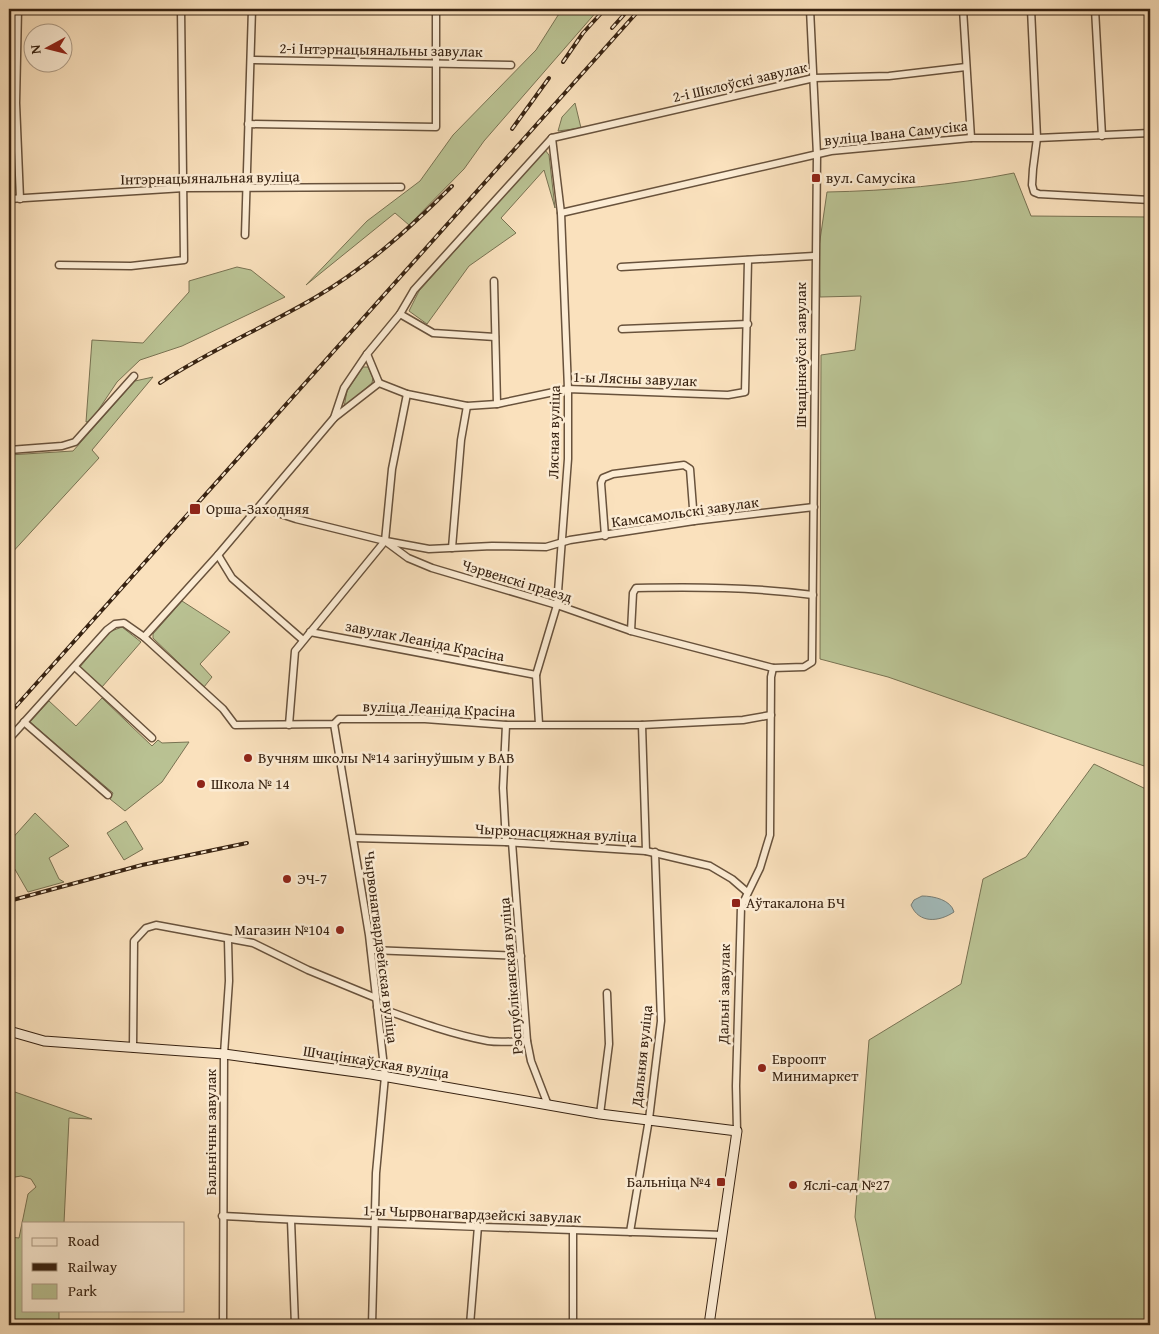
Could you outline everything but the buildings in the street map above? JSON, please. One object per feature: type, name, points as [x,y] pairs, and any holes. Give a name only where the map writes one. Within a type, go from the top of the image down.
[{"type":"street","points":[[18,9],[12,61],[12,103],[20,199]]},
{"type":"street","points":[[59,265],[131,266],[184,260],[181,9]]},
{"type":"street","points":[[245,235],[252,9]]},
{"type":"street","points":[[248,124],[436,127],[436,9]]},
{"type":"street","name":"Шчацінкаўскі завулак","points":[[774,668],[804,667],[812,662],[814,256],[817,155],[810,9]]},
{"type":"street","points":[[963,9],[971,138]]},
{"type":"street","points":[[1031,9],[1037,138],[1032,186],[1034,192],[1040,194],[1150,200]]},
{"type":"street","points":[[1095,9],[1102,136]]},
{"type":"street","name":"2-і Інтэрнацыянальны завулак","points":[[251,60],[437,62],[511,65]]},
{"type":"street","name":"2-і Шклоўскі завулак","points":[[552,138],[814,78],[889,76],[966,67]]},
{"type":"street","name":"вуліца Івана Самусіка","points":[[561,213],[831,151],[971,138],[1037,138],[1150,133]]},
{"type":"street","points":[[334,418],[344,388],[367,354],[400,314],[414,290],[552,138]]},
{"type":"street","name":"Лясная вуліца","points":[[539,724],[536,674],[557,605],[560,544],[568,459],[568,389],[561,213],[552,138]]},
{"type":"street","name":"Інтэрнацыянальная вуліца","points":[[9,199],[184,188],[359,189],[401,187]]},
{"type":"street","points":[[621,267],[814,256]]},
{"type":"street","points":[[622,329],[748,324],[748,260]]},
{"type":"street","points":[[494,280],[497,404]]},
{"type":"street","points":[[400,314],[433,333],[495,337]]},
{"type":"street","name":"1-ы Лясны завулак","points":[[379,383],[407,394],[467,406],[497,404],[568,389],[728,395],[745,392],[748,324]]},
{"type":"street","points":[[144,637],[218,555],[334,418],[379,383],[367,354]]},
{"type":"street","points":[[9,450],[62,446],[74,442],[134,376]]},
{"type":"street","points":[[385,540],[392,469],[407,394]]},
{"type":"street","points":[[452,548],[461,440],[467,406]]},
{"type":"street","points":[[605,536],[601,483],[603,478],[613,474],[684,465],[690,469],[694,521]]},
{"type":"street","name":"Чэрвенскі праезд","points":[[259,507],[296,519],[385,540],[408,558],[432,568],[557,605],[631,631],[774,668]]},
{"type":"street","name":"Камсамольскі завулак","points":[[385,540],[430,549],[546,547],[570,540],[694,521],[814,507]]},
{"type":"street","name":"завулак Леаніда Красіна","points":[[289,725],[295,651],[385,540]]},
{"type":"street","points":[[218,555],[232,578],[303,640]]},
{"type":"street","points":[[631,631],[633,593],[636,588],[701,586],[773,590],[813,595]]},
{"type":"street","name":"вуліца Леаніда Красіна","points":[[9,739],[115,624],[124,623],[144,637],[223,710],[235,725],[334,724],[339,719],[425,718],[506,725],[642,725],[743,720],[771,715]]},
{"type":"street","name":"завулак Леаніда Красіна","points":[[310,632],[536,674]]},
{"type":"street","points":[[75,667],[152,738]]},
{"type":"street","name":"Дальні завулак","points":[[709,1325],[737,1131],[736,1086],[741,907],[760,868],[770,835],[771,677],[774,668]]},
{"type":"street","points":[[24,722],[108,794]]},
{"type":"street","name":"Чырвонагвардзейская вуліца","points":[[334,724],[371,950],[385,1076],[374,1224],[372,1325]]},
{"type":"street","name":"Рэспубліканская вуліца","points":[[506,725],[503,788],[521,956],[527,1042],[531,1061],[548,1105]]},
{"type":"street","points":[[642,725],[646,851]]},
{"type":"street","name":"Чырвонасцяжная вуліца","points":[[354,838],[509,842],[656,852],[710,866],[732,879],[747,892]]},
{"type":"street","name":"Дальняя вуліца","points":[[630,1232],[661,1021],[656,852]]},
{"type":"street","points":[[133,1048],[134,941],[140,932],[146,928],[156,926],[254,943],[308,970],[376,998]]},
{"type":"street","name":"Бальнічны завулак","points":[[223,1325],[224,1054],[229,981],[228,940]]},
{"type":"street","points":[[371,950],[521,956]]},
{"type":"street","points":[[600,1114],[608,1044],[607,993]]},
{"type":"street","points":[[377,1007],[471,1037],[490,1041],[527,1042]]},
{"type":"street","name":"Шчацінкаўская вуліца","points":[[9,1031],[44,1041],[224,1054],[385,1076],[600,1114],[737,1131]]},
{"type":"street","name":"1-ы Чырвонагвардзейскі завулак","points":[[222,1216],[374,1224],[722,1235]]},
{"type":"street","points":[[291,1220],[295,1325]]},
{"type":"street","points":[[470,1325],[478,1226]]},
{"type":"street","points":[[573,1230],[573,1325]]},
{"type":"green space","points":[[562,9],[598,10],[484,141],[464,169],[409,225],[395,213],[306,285],[367,221],[420,181],[453,135],[536,50]]},
{"type":"green space","points":[[575,103],[581,128],[558,131],[562,117]]},
{"type":"green space","points":[[545,150],[549,155],[555,208],[544,170],[501,218],[516,233],[469,266],[427,324],[409,311],[419,291]]},
{"type":"green space","points":[[1014,173],[1031,216],[1150,217],[1150,768],[888,677],[820,659],[821,355],[855,350],[861,296],[820,297],[819,247],[827,192],[920,187]]},
{"type":"green space","points":[[237,267],[251,270],[285,297],[182,346],[140,360],[117,382],[91,421],[86,422],[92,340],[143,343],[189,292],[189,281]]},
{"type":"green space","points":[[363,367],[368,367],[373,378],[372,383],[344,407],[347,391]]},
{"type":"green space","points":[[153,377],[92,450],[99,458],[9,556],[9,455],[73,451],[135,381]]},
{"type":"green space","points":[[182,601],[230,632],[200,664],[212,677],[204,687],[153,638],[153,634]]},
{"type":"green space","points":[[122,627],[141,642],[102,687],[80,667],[109,632]]},
{"type":"green space","points":[[102,698],[152,746],[158,740],[162,743],[189,742],[162,782],[125,811],[110,799],[113,793],[30,722],[49,701],[76,726]]},
{"type":"green space","points":[[1094,764],[1150,791],[1150,1325],[877,1325],[855,1217],[869,1040],[961,984],[983,879],[1026,857]]},
{"type":"green space","points":[[35,813],[69,846],[49,858],[59,879],[64,882],[28,892],[9,859],[9,842]]},
{"type":"green space","points":[[126,821],[143,849],[124,860],[107,833]]},
{"type":"green space","points":[[9,1066],[12,1091],[92,1119],[69,1118],[64,1222],[22,1222],[28,1194],[36,1187],[31,1179],[21,1176],[9,1178]]},
{"type":"green space","points":[[22,1223],[22,1312],[59,1312],[59,1325],[9,1325],[9,1237],[19,1238]]},
{"type":"water","points":[[922,896],[937,898],[946,902],[954,912],[936,919],[919,916],[911,905],[914,900]]},
{"type":"railway","points":[[563,62],[583,33],[605,9]]},
{"type":"railway","points":[[612,28],[629,9]]},
{"type":"railway","points":[[9,714],[640,9]]},
{"type":"railway","points":[[512,129],[549,78]]},
{"type":"railway","points":[[160,383],[198,360],[297,308],[353,273],[387,246],[452,186]]},
{"type":"railway","points":[[9,901],[142,865],[247,843]]},
{"type":"place","name":"вул. Самусіка","points":[[816,178]]},
{"type":"place","name":"Орша-Заходняя","points":[[195,509]]},
{"type":"place","name":"Вучням школы №14 загінуўшым у ВАВ","points":[[248,758]]},
{"type":"place","name":"Школа № 14","points":[[201,784]]},
{"type":"place","name":"ЭЧ-7","points":[[287,879]]},
{"type":"place","name":"Аўтакалона БЧ","points":[[736,903]]},
{"type":"place","name":"Магазин №104","points":[[340,930]]},
{"type":"place","name":"Евроопт Минимаркет","points":[[762,1068]]},
{"type":"place","name":"Бальніца №4","points":[[721,1182]]},
{"type":"place","name":"Яслі-сад №27","points":[[793,1185]]}]
